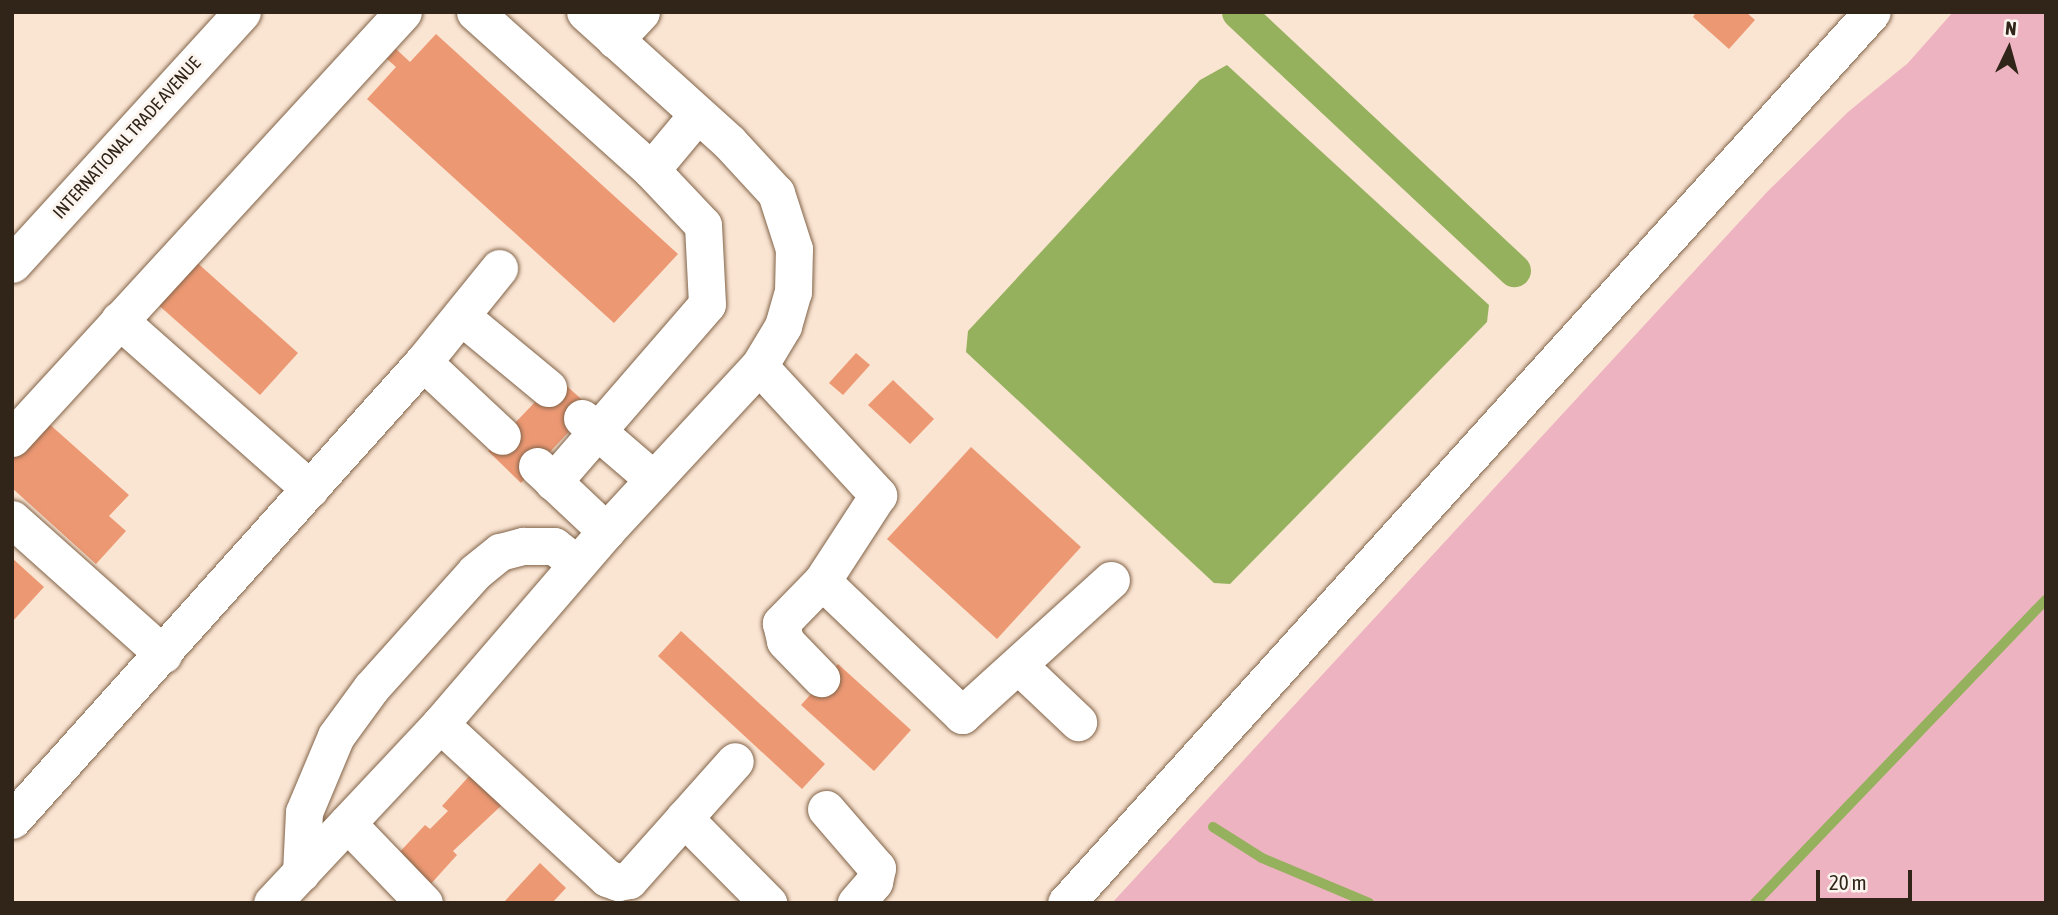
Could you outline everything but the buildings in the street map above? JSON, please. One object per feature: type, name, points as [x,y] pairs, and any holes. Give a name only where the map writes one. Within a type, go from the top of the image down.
[{"type":"street","name":"INTERNATIONAL TRADE AVENUE","points":[[12,264],[242,12]]},
{"type":"street","points":[[12,438],[403,12]]},
{"type":"street","points":[[475,12],[651,170],[703,225],[707,304],[545,474],[606,531]]},
{"type":"street","points":[[272,903],[440,724],[606,531],[759,366],[783,326],[793,292],[794,249],[776,193],[760,172],[585,12]]},
{"type":"street","points":[[615,40],[641,12]]},
{"type":"street","points":[[1066,903],[1872,12]]},
{"type":"street","points":[[651,170],[696,116]]},
{"type":"street","points":[[12,820],[423,362],[499,268]]},
{"type":"street","points":[[461,316],[548,388]]},
{"type":"street","points":[[119,320],[310,489]]},
{"type":"street","points":[[423,362],[502,436]]},
{"type":"street","points":[[759,366],[878,495],[822,581],[780,623],[780,632],[821,678]]},
{"type":"street","points":[[589,425],[653,479]]},
{"type":"street","points":[[12,519],[163,654]]},
{"type":"street","points":[[301,873],[304,811],[336,736],[379,678],[475,572],[500,552],[523,545],[554,546],[577,564]]},
{"type":"street","points":[[822,581],[962,715],[1111,580]]},
{"type":"street","points":[[1018,665],[1078,722]]},
{"type":"street","points":[[440,724],[607,878],[629,880],[735,761]]},
{"type":"street","points":[[826,809],[877,867],[874,882],[856,903]]},
{"type":"street","points":[[684,818],[768,903]]},
{"type":"street","points":[[347,823],[424,903]]},
{"type":"shaded area","points":[[1953,12],[2046,12],[2046,903],[1112,903],[1767,192],[1848,112],[1908,63]]},
{"type":"shaded area","points":[[1227,65],[1489,305],[1487,322],[1230,584],[1214,583],[966,352],[968,331],[1200,80]]},
{"type":"waterway","points":[[1238,12],[1514,270]]},
{"type":"waterway","points":[[1755,903],[2046,600]]},
{"type":"waterway","points":[[1213,827],[1262,858],[1369,903]]}]
